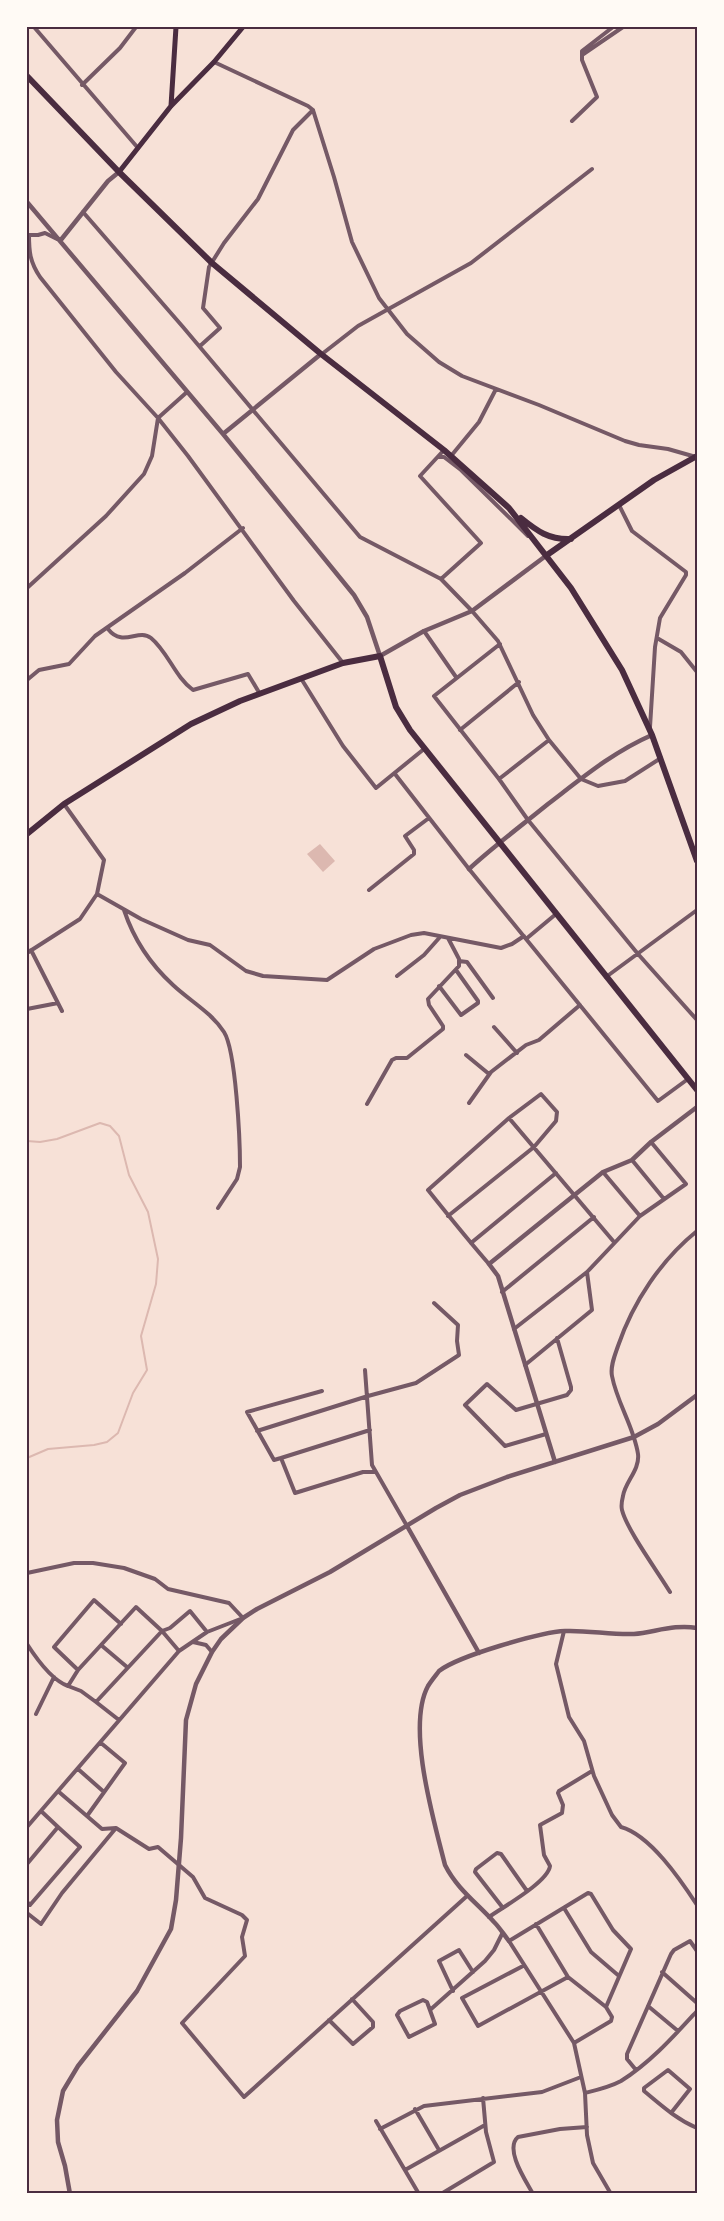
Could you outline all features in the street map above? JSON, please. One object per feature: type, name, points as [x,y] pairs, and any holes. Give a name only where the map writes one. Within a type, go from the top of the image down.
[{"type":"main road","points":[[171,106],[176,27]]},
{"type":"main road","points":[[119,172],[171,106],[214,62],[243,27]]},
{"type":"main road","points":[[27,76],[119,172],[212,263],[321,354],[444,450],[542,534],[553,538],[571,538]]},
{"type":"main road","points":[[547,555],[654,480],[697,457]]},
{"type":"main road","points":[[509,508],[571,588],[622,670],[651,731],[697,861]]},
{"type":"main road","points":[[27,834],[64,804],[191,724],[260,694],[343,663],[380,656],[396,707],[424,749],[697,1090]]},
{"type":"street","points":[[34,27],[138,148]]},
{"type":"street","points":[[82,85],[120,48],[136,27]]},
{"type":"street","points":[[572,122],[597,97],[582,60],[582,51],[613,27]]},
{"type":"street","points":[[582,55],[623,27]]},
{"type":"street","points":[[214,62],[313,110],[352,242],[379,298],[407,334],[439,362],[462,376],[625,441],[697,457]]},
{"type":"street","points":[[200,346],[220,328],[203,308],[209,267],[224,243],[258,200],[293,130],[313,110]]},
{"type":"street","points":[[223,434],[358,326],[471,263],[592,169]]},
{"type":"street","points":[[60,241],[119,172]]},
{"type":"street","points":[[27,202],[223,434],[354,595],[367,617],[380,656],[424,631],[472,611],[547,555],[461,470],[444,457],[438,457]]},
{"type":"street","points":[[83,212],[200,346],[360,537],[441,579],[472,611],[500,644],[533,715],[549,740],[581,778],[598,786],[625,781],[661,758]]},
{"type":"street","points":[[60,241],[45,233],[28,235],[29,256],[36,271],[116,372],[158,418],[343,663]]},
{"type":"street","points":[[451,456],[479,422],[496,389]]},
{"type":"street","points":[[28,585],[106,516],[144,474],[152,456],[158,418],[187,392]]},
{"type":"street","points":[[441,579],[481,543],[420,476],[444,450]]},
{"type":"street","points":[[469,869],[604,760],[651,731],[660,618],[687,575],[632,531],[619,505]]},
{"type":"street","points":[[27,680],[39,670],[69,664],[95,636],[185,573],[243,528]]},
{"type":"street","points":[[108,629],[118,637],[142,636],[153,639],[193,690],[248,674],[260,694]]},
{"type":"street","points":[[424,631],[456,677]]},
{"type":"street","points":[[657,638],[681,652],[697,672]]},
{"type":"street","points":[[500,644],[434,695],[528,820],[638,954],[697,1020]]},
{"type":"street","points":[[302,680],[343,746],[376,788],[424,749]]},
{"type":"street","points":[[460,729],[519,682]]},
{"type":"street","points":[[499,779],[549,740]]},
{"type":"street","points":[[395,774],[469,869],[658,1101],[688,1079]]},
{"type":"street","points":[[62,1011],[29,952],[80,920],[97,894],[104,860],[64,804]]},
{"type":"street","points":[[369,890],[414,854],[405,836],[429,818]]},
{"type":"street","points":[[97,894],[141,919],[188,940],[210,945],[246,971],[262,976],[327,980],[374,949],[411,934],[424,933],[501,948],[525,937],[556,914]]},
{"type":"street","points":[[123,908],[140,948],[174,986],[210,1016],[228,1040],[234,1074],[240,1167],[237,1179],[218,1208]]},
{"type":"street","points":[[606,977],[697,910]]},
{"type":"street","points":[[397,976],[424,955],[440,937]]},
{"type":"street","points":[[367,1104],[392,1060],[407,1058],[443,1029],[428,1002],[429,997],[456,970],[459,961],[448,938]]},
{"type":"street","points":[[459,961],[466,961],[493,998]]},
{"type":"street","points":[[439,986],[460,1014],[478,1003],[456,970]]},
{"type":"street","points":[[27,1009],[58,1003]]},
{"type":"street","points":[[469,1103],[489,1074],[526,1045],[539,1040],[580,1005]]},
{"type":"street","points":[[494,1027],[517,1053]]},
{"type":"street","points":[[466,1055],[489,1074]]},
{"type":"street","points":[[448,1216],[534,1147],[556,1121],[557,1112],[541,1094],[509,1118],[428,1190],[448,1216],[489,1263],[498,1276],[555,1462]]},
{"type":"street","points":[[489,1263],[603,1172],[632,1160],[651,1142],[697,1107]]},
{"type":"street","points":[[509,1118],[614,1242]]},
{"type":"street","points":[[514,1329],[587,1272],[640,1216],[686,1184],[651,1142]]},
{"type":"street","points":[[632,1160],[664,1199]]},
{"type":"street","points":[[603,1172],[640,1216]]},
{"type":"street","points":[[471,1243],[556,1173]]},
{"type":"street","points":[[502,1292],[594,1217]]},
{"type":"street","points":[[670,1592],[621,1508],[624,1491],[634,1474],[638,1456],[634,1437],[611,1374],[613,1360],[633,1310],[668,1259],[697,1231]]},
{"type":"street","points":[[525,1365],[592,1310],[587,1272]]},
{"type":"street","points":[[257,1431],[417,1383],[459,1355],[458,1325],[434,1303]]},
{"type":"street","points":[[546,1434],[505,1446],[465,1405],[487,1384],[514,1410],[567,1395],[571,1390],[557,1338]]},
{"type":"street","points":[[365,1370],[374,1472],[479,1653]]},
{"type":"street","points":[[322,1391],[247,1412],[274,1460],[370,1430]]},
{"type":"street","points":[[27,1827],[179,1651],[207,1632],[243,1618],[330,1572],[460,1495],[507,1477],[634,1437],[658,1424],[697,1395]]},
{"type":"street","points":[[281,1458],[295,1493],[363,1472],[374,1472]]},
{"type":"street","points":[[27,1573],[74,1563],[93,1563],[124,1568],[155,1579],[168,1589],[230,1603],[243,1618]]},
{"type":"street","points":[[78,1670],[54,1647],[94,1600],[121,1624]]},
{"type":"street","points":[[68,1686],[78,1670],[136,1607],[162,1631],[179,1651]]},
{"type":"street","points":[[96,1702],[162,1631],[170,1628],[190,1611],[207,1632]]},
{"type":"street","points":[[70,2194],[66,2166],[58,2142],[57,2120],[63,2091],[78,2066],[137,1991],[171,1929],[179,1864],[186,1720],[196,1684],[212,1652],[221,1639],[243,1618]]},
{"type":"street","points":[[611,2194],[593,2163],[587,2127],[585,2093],[574,2043],[560,2019],[540,1993],[509,1941],[489,1917],[466,1896],[450,1876],[445,1865],[422,1761],[420,1724],[422,1704],[428,1687],[439,1672],[452,1664],[479,1653],[544,1635],[564,1631],[612,1635],[636,1634],[680,1626],[697,1628]]},
{"type":"street","points":[[564,1631],[556,1664],[569,1717],[584,1741],[592,1771],[612,1815],[621,1827],[632,1830],[664,1860],[676,1873],[697,1905]]},
{"type":"street","points":[[192,1642],[207,1645],[212,1652]]},
{"type":"street","points":[[27,1644],[61,1684],[81,1691],[119,1720]]},
{"type":"street","points":[[101,1645],[127,1667]]},
{"type":"street","points":[[36,1714],[54,1677]]},
{"type":"street","points":[[87,1816],[124,1762],[101,1743]]},
{"type":"street","points":[[78,1769],[104,1792]]},
{"type":"street","points":[[489,1917],[527,1891],[550,1868],[544,1855],[540,1825],[562,1812],[560,1791],[592,1771]]},
{"type":"street","points":[[59,1792],[102,1828],[116,1828],[149,1849],[158,1847],[193,1877],[205,1898],[242,1915],[246,1920],[242,1936],[246,1956],[182,2023],[244,2097],[466,1896]]},
{"type":"street","points":[[27,1902],[30,1905],[80,1847],[41,1811]]},
{"type":"street","points":[[27,1817],[32,1820]]},
{"type":"street","points":[[27,1864],[58,1827]]},
{"type":"street","points":[[27,1912],[41,1924],[62,1893],[116,1828]]},
{"type":"street","points":[[503,1908],[475,1872],[497,1853],[501,1854],[527,1891]]},
{"type":"street","points":[[509,1941],[588,1893],[592,1895],[613,1930],[631,1947],[606,2007]]},
{"type":"street","points":[[564,1908],[591,1952],[619,1976]]},
{"type":"street","points":[[536,1924],[568,1977],[606,2007],[612,2020],[574,2043]]},
{"type":"street","points":[[430,2010],[454,1990],[494,1950],[502,1934]]},
{"type":"street","points":[[636,2070],[627,2059],[627,2054],[662,1972],[674,1950],[690,1941],[697,1951]]},
{"type":"street","points":[[473,1972],[459,1950],[439,1960],[454,1990],[462,1998],[477,2025],[480,2026],[568,1977]]},
{"type":"street","points":[[462,1998],[524,1966]]},
{"type":"street","points":[[662,1972],[697,2003]]},
{"type":"street","points":[[329,2020],[353,2044],[373,2027],[373,2022],[352,1999]]},
{"type":"street","points":[[423,2000],[427,2002],[430,2010],[435,2024],[409,2037],[398,2012],[423,2000]]},
{"type":"street","points":[[648,2006],[678,2031]]},
{"type":"street","points":[[585,2093],[620,2082],[664,2047],[697,2011]]},
{"type":"street","points":[[671,2113],[690,2089],[668,2070],[644,2089],[671,2113],[679,2120],[697,2128]]},
{"type":"street","points":[[380,2129],[415,2109],[435,2103],[542,2092],[581,2077]]},
{"type":"street","points":[[441,2194],[494,2162],[485,2125],[483,2098]]},
{"type":"street","points":[[415,2109],[439,2150]]},
{"type":"street","points":[[376,2121],[419,2194]]},
{"type":"street","points":[[405,2170],[485,2125]]},
{"type":"street","points":[[533,2194],[517,2164],[514,2139],[560,2129],[587,2127]]},
{"type":"shaded area","points":[[320,844],[335,861],[323,872],[307,854]]},
{"type":"waterway","points":[[27,1141],[40,1142],[57,1139],[100,1123],[110,1126],[119,1136],[129,1175],[148,1212],[158,1259],[156,1284],[141,1336],[147,1370],[133,1393],[118,1433],[107,1442],[48,1449],[27,1458]]}]
